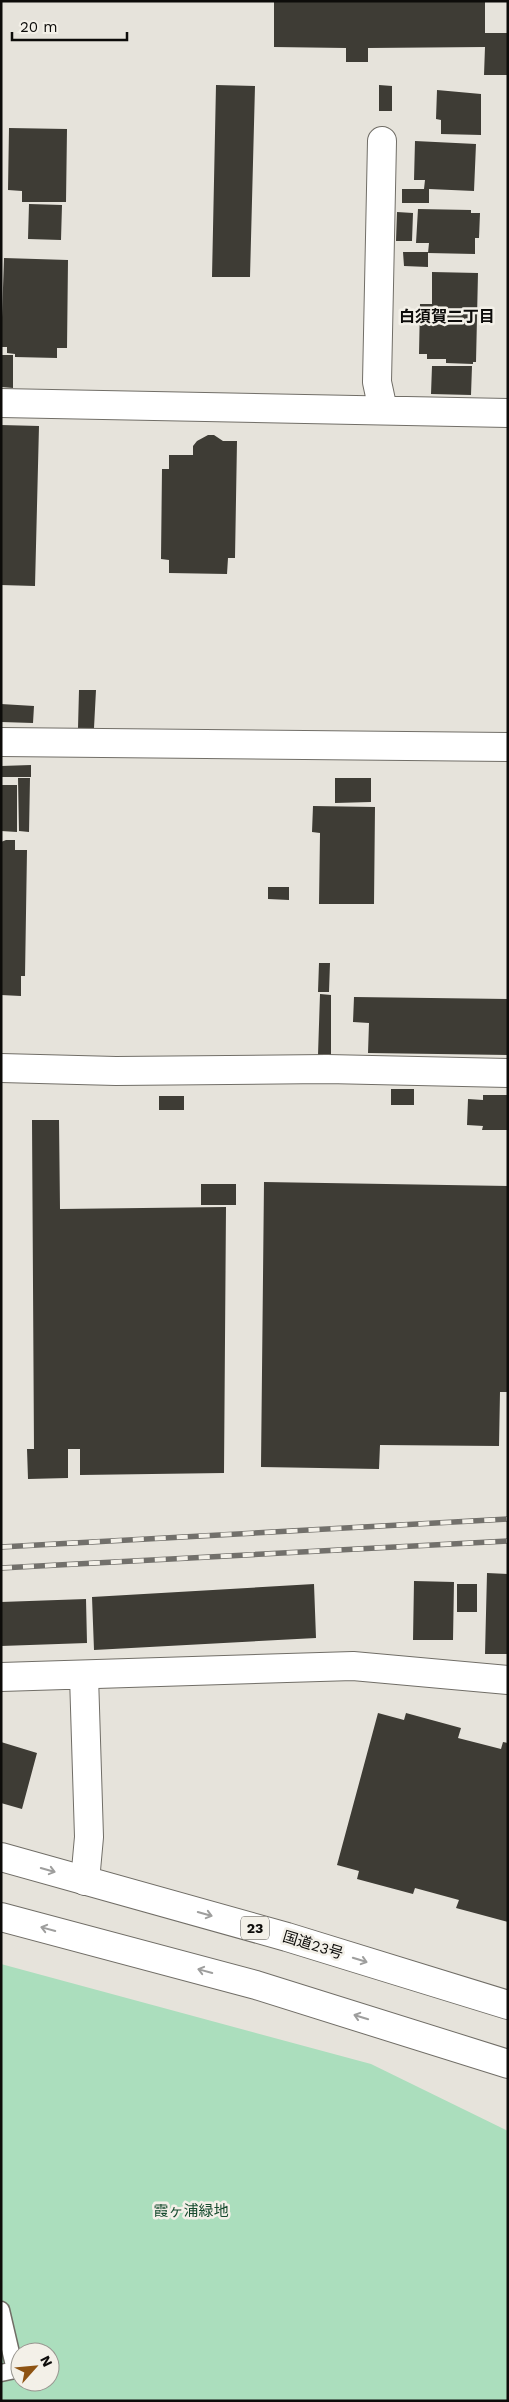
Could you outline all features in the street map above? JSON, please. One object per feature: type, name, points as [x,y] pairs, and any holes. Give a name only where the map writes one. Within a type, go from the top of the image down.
[{"type":"main road","points":[[382,141],[377,382],[383,410]]},
{"type":"main road","points":[[1,403],[508,413]]},
{"type":"main road","points":[[1,742],[508,747]]},
{"type":"main road","points":[[1,1068],[116,1071],[327,1069],[508,1073]]},
{"type":"main road","points":[[1,1677],[84,1676],[353,1666],[508,1680]]},
{"type":"main road","points":[[84,1676],[89,1837],[85,1881]]},
{"type":"main road","name":"国道23号","points":[[1,1856],[287,1937],[508,2005]]},
{"type":"main road","points":[[1,1917],[256,1985],[508,2064]]},
{"type":"main road","points":[[391,2026],[508,2075]]},
{"type":"lane","points":[[1,2310],[15,2370],[1,2373]]},
{"type":"green space","name":"霞ヶ浦緑地","points":[[1,1964],[371,2064],[508,2131],[508,2401],[1,2401]]},
{"type":"building","points":[[274,1],[485,1],[485,33],[508,33],[508,75],[484,75],[485,47],[368,48],[368,62],[346,62],[346,48],[274,47]]},
{"type":"building","points":[[216,85],[255,86],[250,277],[212,277]]},
{"type":"building","points":[[379,85],[392,86],[392,111],[379,111]]},
{"type":"building","points":[[437,90],[481,94],[481,135],[441,134],[441,120],[436,119]]},
{"type":"building","points":[[9,128],[67,129],[66,202],[22,202],[22,191],[8,190]]},
{"type":"building","points":[[415,141],[476,144],[474,191],[429,189],[429,203],[402,203],[402,189],[424,189],[425,180],[414,180]]},
{"type":"building","points":[[29,204],[62,205],[61,240],[28,239]]},
{"type":"building","points":[[418,209],[471,210],[471,213],[480,213],[479,238],[475,238],[475,254],[428,253],[429,243],[416,243]]},
{"type":"building","points":[[397,212],[413,213],[412,241],[396,241]]},
{"type":"building","points":[[403,252],[428,252],[428,267],[404,266]]},
{"type":"building","points":[[4,258],[68,260],[67,348],[57,348],[57,358],[15,357],[15,354],[7,353],[7,347],[1,347]]},
{"type":"building","points":[[432,272],[478,273],[476,362],[473,362],[473,364],[446,363],[446,359],[427,359],[427,354],[419,354],[420,304],[432,304]]},
{"type":"building","points":[[1,355],[13,355],[13,388],[1,387]]},
{"type":"building","points":[[432,366],[472,366],[471,395],[431,394]]},
{"type":"building","points":[[1,425],[39,426],[35,586],[1,585]]},
{"type":"building","points":[[208,435],[214,435],[223,441],[237,441],[235,558],[228,558],[227,574],[169,573],[169,560],[161,559],[162,469],[169,469],[169,455],[193,455],[193,446],[197,441]]},
{"type":"building","points":[[79,690],[96,690],[94,728],[78,728]]},
{"type":"building","points":[[1,704],[34,706],[33,723],[1,722]]},
{"type":"building","points":[[31,765],[31,777],[1,777],[1,766]]},
{"type":"building","points":[[18,778],[30,778],[29,832],[19,831]]},
{"type":"building","points":[[335,778],[371,778],[371,802],[335,803]]},
{"type":"building","points":[[1,785],[17,785],[17,832],[1,831]]},
{"type":"building","points":[[313,806],[375,807],[374,904],[319,904],[320,833],[312,832]]},
{"type":"building","points":[[15,840],[15,850],[27,850],[25,976],[21,976],[21,996],[1,995],[1,842]]},
{"type":"building","points":[[268,887],[289,887],[289,900],[268,899]]},
{"type":"building","points":[[319,963],[330,963],[329,992],[318,992]]},
{"type":"building","points":[[320,994],[331,995],[331,1055],[318,1055]]},
{"type":"building","points":[[354,997],[508,999],[508,1055],[368,1053],[369,1023],[353,1022]]},
{"type":"building","points":[[391,1089],[414,1089],[414,1105],[391,1105]]},
{"type":"building","points":[[483,1095],[508,1095],[508,1130],[482,1130],[483,1126],[467,1125],[468,1099],[483,1100]]},
{"type":"building","points":[[159,1096],[184,1096],[184,1110],[159,1110]]},
{"type":"building","points":[[32,1120],[59,1120],[60,1209],[226,1207],[224,1473],[80,1475],[80,1449],[68,1449],[68,1478],[28,1479],[27,1449],[34,1449]]},
{"type":"building","points":[[264,1182],[508,1186],[508,1392],[500,1392],[499,1446],[380,1445],[379,1469],[261,1467]]},
{"type":"building","points":[[201,1184],[236,1184],[236,1205],[201,1205]]},
{"type":"building","points":[[487,1573],[508,1574],[508,1654],[485,1654]]},
{"type":"building","points":[[414,1581],[454,1582],[453,1640],[413,1640]]},
{"type":"building","points":[[314,1584],[316,1638],[94,1650],[92,1597]]},
{"type":"building","points":[[457,1584],[477,1584],[477,1612],[457,1612]]},
{"type":"building","points":[[86,1599],[87,1643],[1,1646],[1,1602]]},
{"type":"building","points":[[378,1713],[404,1720],[406,1713],[461,1728],[458,1738],[501,1749],[503,1742],[508,1743],[508,1922],[456,1908],[459,1900],[415,1888],[413,1894],[357,1879],[359,1871],[337,1865]]},
{"type":"building","points":[[1,1742],[37,1753],[22,1809],[1,1803]]},
{"type":"railway","points":[[1,1547],[508,1519]]},
{"type":"railway","points":[[1,1568],[508,1541]]},
{"type":"district","name":"白須賀二丁目","points":[[447,316]]}]
